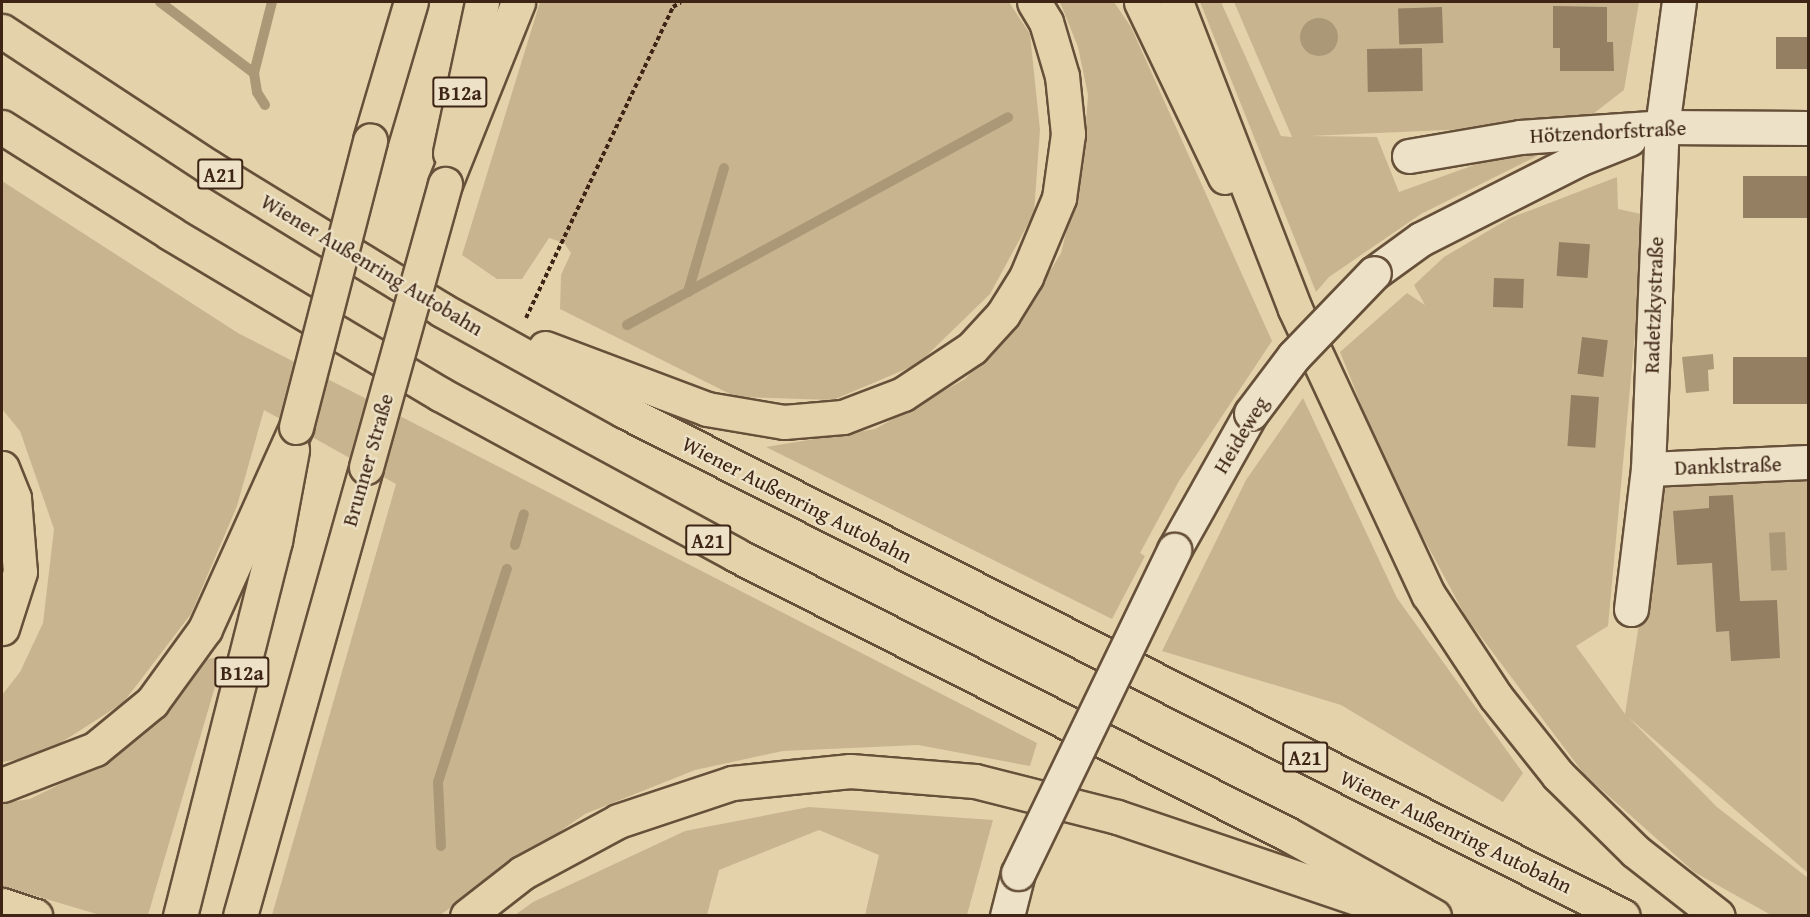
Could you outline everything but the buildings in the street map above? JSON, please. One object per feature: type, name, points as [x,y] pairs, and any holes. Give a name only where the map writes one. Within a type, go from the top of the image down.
[{"type":"main road","name":"B12a","points":[[180,915],[275,541],[296,427],[370,140],[411,2]]},
{"type":"main road","name":"Brunner Straße","points":[[240,915],[445,184],[460,95],[482,2]]},
{"type":"main road","points":[[445,184],[518,2]]},
{"type":"main road","points":[[442,309],[707,409],[784,422],[843,417],[903,394],[972,348],[1003,314],[1026,277],[1059,198],[1068,134],[1062,76],[1046,22],[1034,2]]},
{"type":"main road","points":[[1141,2],[1202,133],[1295,309],[1428,594],[1496,698],[1558,775],[1635,851],[1718,915]]},
{"type":"main road","points":[[1176,2],[1295,309]]},
{"type":"main road","name":"Wiener Außenring Autobahn","points":[[2,31],[209,167],[442,309],[624,411],[823,514],[1623,915]]},
{"type":"main road","name":"A21","points":[[2,127],[180,239],[460,405],[736,555],[1289,835],[1434,915]]},
{"type":"main road","points":[[2,785],[95,749],[152,702],[205,629],[296,427]]},
{"type":"main road","points":[[2,468],[14,498],[20,572],[2,628]]},
{"type":"main road","points":[[467,915],[522,873],[618,820],[732,783],[850,771],[975,781],[1106,814],[1407,915]]},
{"type":"main road","points":[[2,905],[35,915]]},
{"type":"street","name":"Radetzkystraße","points":[[1631,609],[1648,469],[1662,127],[1679,2]]},
{"type":"street","name":"Hötzendorfstraße","points":[[1409,156],[1520,137],[1662,127],[1809,128]]},
{"type":"street","name":"Heideweg","points":[[1006,915],[1018,873],[1174,550],[1251,413],[1294,356],[1374,273],[1421,238],[1579,159],[1662,127]]},
{"type":"street","name":"Danklstraße","points":[[1648,469],[1809,462]]},
{"type":"path","points":[[516,338],[673,7],[681,2]]},
{"type":"shaded area","points":[[540,2],[1009,2],[1030,34],[1040,130],[1034,213],[990,294],[918,364],[833,400],[736,397],[560,309],[561,275],[571,253],[564,243],[549,238],[522,279],[497,279],[462,255]]},
{"type":"shaded area","points":[[1060,2],[1114,2],[1131,27],[1272,341],[1179,481],[1140,553],[1145,556],[1112,619],[766,447],[875,429],[965,379],[1019,322],[1061,253],[1083,164],[1088,95],[1078,47]]},
{"type":"shaded area","points":[[1200,2],[1221,2],[1281,136],[1292,137],[1234,2],[1639,2],[1624,90],[1580,124],[1310,136],[1377,137],[1399,192],[1524,147],[1547,151],[1421,214],[1329,277],[1316,292]]},
{"type":"shaded area","points":[[1319,18],[1332,24],[1338,37],[1332,50],[1319,56],[1306,50],[1300,37],[1306,24]]},
{"type":"shaded area","points":[[1617,177],[1618,209],[1646,215],[1608,626],[1576,646],[1625,714],[1661,482],[1808,477],[1808,873],[1628,717],[1717,807],[1808,878],[1808,915],[1771,915],[1694,872],[1584,774],[1466,617],[1389,474],[1340,352],[1407,293],[1425,305],[1414,285],[1444,257],[1510,218]]},
{"type":"shaded area","points":[[2,181],[238,333],[1037,743],[1030,766],[918,745],[783,751],[695,770],[585,814],[440,915],[272,915],[396,484],[264,410],[237,506],[191,614],[123,703],[40,756],[2,762],[2,695],[20,672],[43,623],[54,529],[20,431],[2,409]]},
{"type":"shaded area","points":[[1713,354],[1714,369],[1708,370],[1709,391],[1686,393],[1682,357]]},
{"type":"shaded area","points":[[1303,398],[1397,598],[1523,773],[1503,802],[1341,705],[1162,651],[1246,480]]},
{"type":"shaded area","points":[[1785,532],[1787,570],[1771,571],[1769,533]]},
{"type":"shaded area","points":[[224,656],[148,915],[100,915],[2,886],[2,803],[30,799],[107,761],[166,716],[207,659]]},
{"type":"shaded area","points":[[809,807],[993,820],[967,915],[865,915],[879,855],[819,830],[719,870],[707,915],[515,915],[533,902],[685,831]]},
{"type":"waterway","points":[[160,2],[254,73]]},
{"type":"waterway","points":[[265,105],[257,92],[254,73],[272,2]]},
{"type":"waterway","points":[[627,325],[1008,117]]},
{"type":"waterway","points":[[688,292],[724,168]]},
{"type":"waterway","points":[[515,545],[524,514]]},
{"type":"waterway","points":[[441,846],[438,782],[507,569]]}]
